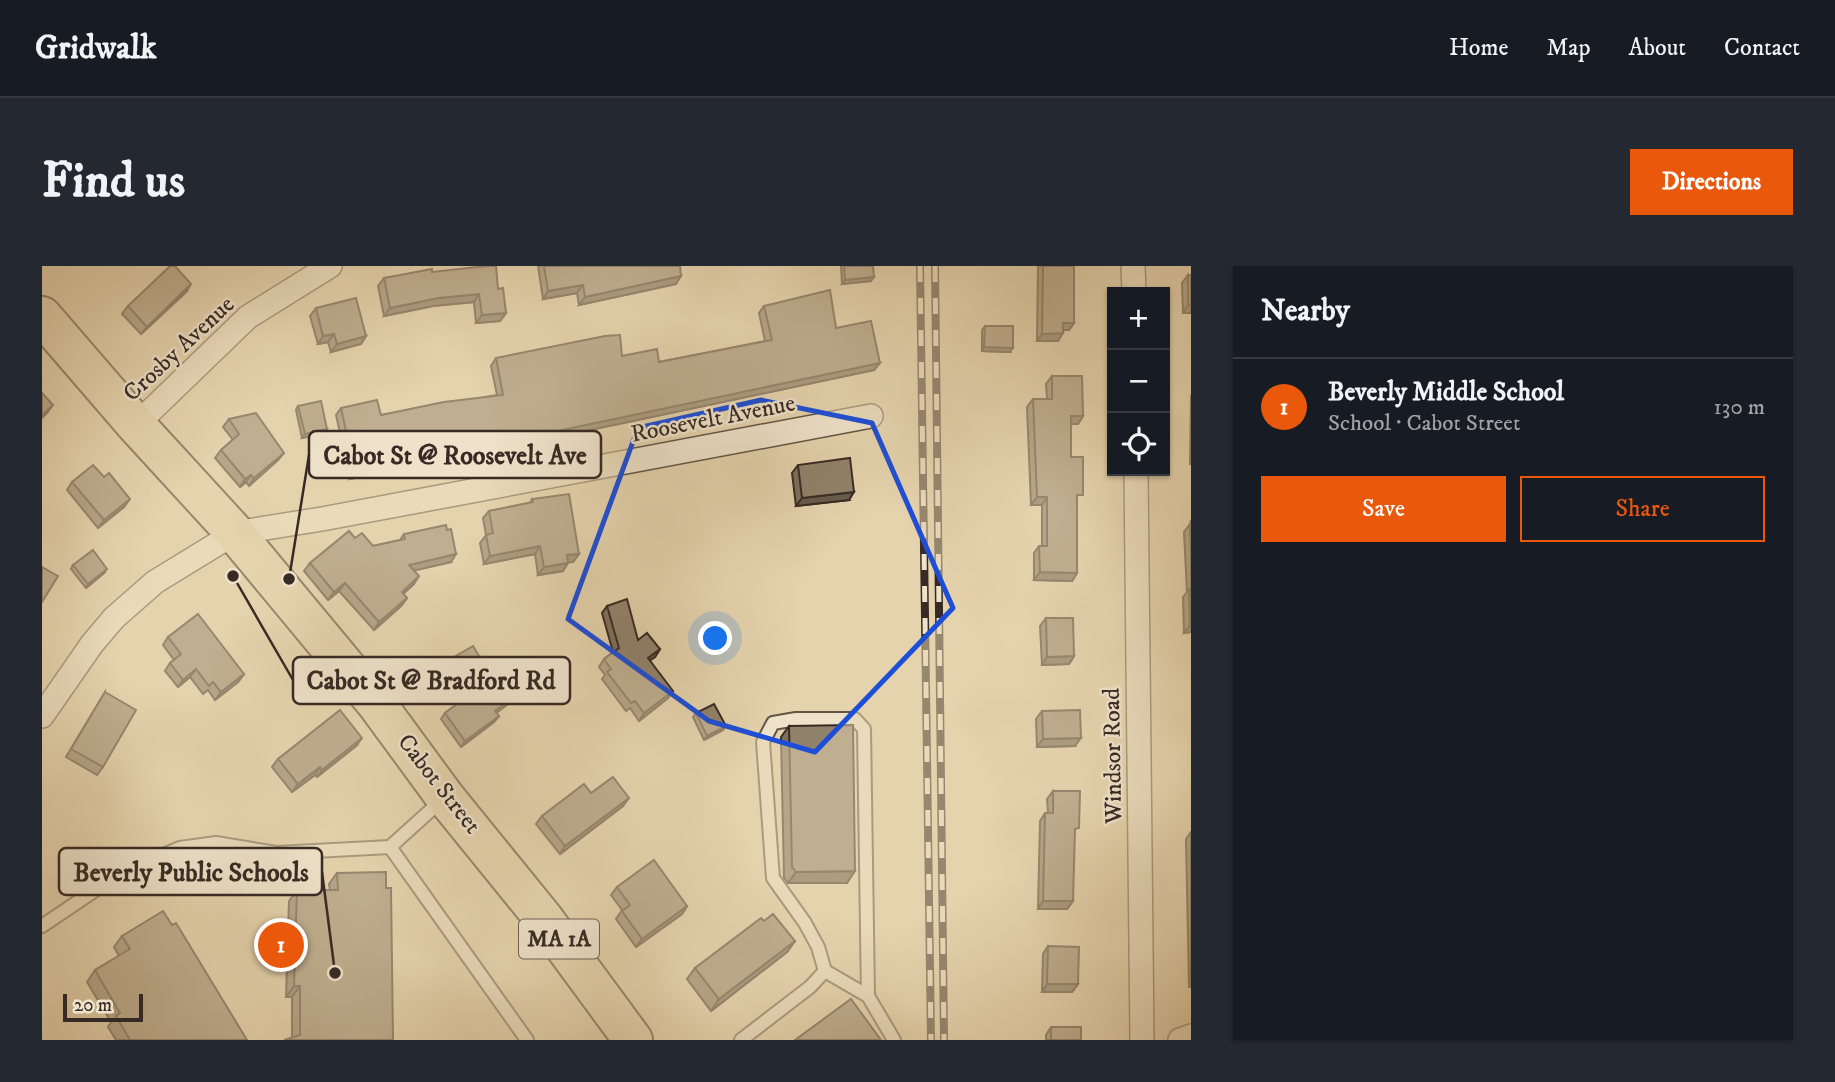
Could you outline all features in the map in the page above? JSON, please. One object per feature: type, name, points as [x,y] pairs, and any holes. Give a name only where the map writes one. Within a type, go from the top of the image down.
[{"type":"highway","name":"Cabot Street","points":[[42,316],[136,425],[235,533],[376,703],[446,797],[544,919],[633,1040]]},
{"type":"street","name":"Crosby Avenue","points":[[136,425],[248,317],[330,266]]},
{"type":"street","points":[[1133,266],[1134,287]]},
{"type":"street","name":"Roosevelt Avenue","points":[[235,533],[336,517],[871,416]]},
{"type":"street","name":"Windsor Road","points":[[1136,476],[1142,1040]]},
{"type":"street","points":[[42,716],[92,644],[114,618],[155,582],[235,533]]},
{"type":"street","points":[[1180,1040],[1191,1036]]},
{"type":"lane","points":[[868,996],[864,729],[855,719],[796,719],[773,723],[763,742],[773,878],[805,923],[818,947],[825,971],[868,996],[894,1040]]},
{"type":"lane","points":[[42,926],[122,872],[180,848],[216,844],[276,853],[390,847],[446,797]]},
{"type":"lane","points":[[390,847],[527,1040]]},
{"type":"lane","points":[[741,1040],[810,987],[825,971]]},
{"type":"highlighted area","points":[[761,400],[872,423],[953,608],[815,752],[709,721],[568,619],[638,428]]},
{"type":"building","points":[[170,266],[175,266],[191,284],[147,327],[128,306]]},
{"type":"building","points":[[496,266],[498,289],[503,288],[506,313],[482,315],[479,294],[438,298],[390,308],[384,278],[432,269],[432,272]]},
{"type":"building","points":[[544,266],[680,266],[681,276],[585,297],[583,285],[548,291]]},
{"type":"building","points":[[844,266],[873,266],[874,277],[845,280]]},
{"type":"building","points":[[1043,266],[1074,266],[1074,323],[1063,323],[1063,333],[1042,334]]},
{"type":"building","points":[[1188,275],[1191,275],[1191,305],[1188,305]]},
{"type":"building","points":[[830,290],[836,328],[871,321],[880,363],[529,437],[454,447],[454,450],[355,472],[341,408],[377,400],[381,415],[444,402],[503,395],[496,358],[605,336],[620,335],[622,356],[657,349],[659,362],[772,340],[764,306]]},
{"type":"building","points":[[356,298],[366,336],[337,344],[334,334],[323,336],[316,308]]},
{"type":"building","points":[[985,326],[1013,326],[1013,348],[984,347]]},
{"type":"building","points":[[1052,376],[1082,376],[1083,416],[1071,416],[1071,457],[1083,457],[1083,495],[1077,495],[1077,573],[1040,572],[1039,546],[1047,546],[1047,497],[1037,497],[1033,399],[1052,399]]},
{"type":"building","points":[[42,393],[53,405],[42,415]]},
{"type":"building","points":[[321,401],[327,429],[305,434],[298,406]]},
{"type":"building","points":[[256,413],[284,453],[254,478],[251,475],[245,479],[221,450],[239,434],[229,419]]},
{"type":"building","points":[[850,458],[854,492],[802,498],[798,465]]},
{"type":"building","points":[[93,465],[104,477],[109,473],[130,499],[104,520],[72,482]]},
{"type":"building","points":[[569,494],[579,554],[567,555],[568,563],[544,567],[540,546],[490,556],[486,535],[493,533],[489,511],[533,502],[532,499]]},
{"type":"building","points":[[446,525],[447,530],[451,529],[456,554],[409,565],[419,576],[402,592],[407,598],[379,622],[345,583],[334,592],[310,563],[349,531],[355,538],[362,533],[373,546],[405,539],[404,534]]},
{"type":"building","points":[[93,550],[107,569],[88,584],[73,565]]},
{"type":"building","points":[[42,567],[58,576],[42,602]]},
{"type":"building","points":[[1191,589],[1191,625],[1190,625]]},
{"type":"building","points":[[627,599],[638,640],[647,633],[660,649],[648,658],[673,691],[644,713],[635,701],[631,703],[607,672],[611,669],[604,659],[619,648],[607,606]]},
{"type":"building","points":[[198,614],[244,674],[221,692],[213,682],[209,686],[196,669],[183,680],[170,663],[181,654],[168,637]]},
{"type":"building","points":[[1046,618],[1073,618],[1074,656],[1047,657]]},
{"type":"building","points":[[473,646],[493,679],[518,660],[534,681],[495,711],[499,716],[465,741],[445,713],[475,691],[454,657]]},
{"type":"building","points":[[105,692],[136,710],[103,767],[71,749]]},
{"type":"building","points":[[714,704],[726,726],[707,736],[696,713]]},
{"type":"building","points":[[340,710],[362,738],[322,770],[320,767],[298,784],[278,759]]},
{"type":"building","points":[[1080,710],[1081,738],[1043,739],[1042,711]]},
{"type":"building","points":[[853,725],[855,871],[796,872],[792,867],[789,726]]},
{"type":"building","points":[[613,777],[629,798],[565,846],[542,816],[584,784],[591,793]]},
{"type":"building","points":[[1053,791],[1080,791],[1079,828],[1075,829],[1073,901],[1043,901],[1045,813],[1053,813]]},
{"type":"building","points":[[654,860],[687,906],[642,939],[622,911],[630,905],[617,887]]},
{"type":"building","points":[[386,872],[386,888],[391,888],[393,1040],[284,1040],[300,1035],[300,986],[294,986],[297,890],[338,890],[337,873]]},
{"type":"building","points":[[163,911],[172,925],[176,923],[247,1040],[130,1040],[116,1016],[120,1013],[95,970],[130,949],[122,936]]},
{"type":"building","points":[[773,914],[795,941],[719,999],[695,968],[761,918],[764,921]]},
{"type":"building","points":[[1048,946],[1079,947],[1078,984],[1047,984]]},
{"type":"building","points":[[851,999],[881,1040],[795,1040]]},
{"type":"building","points":[[1051,1027],[1081,1027],[1081,1040],[1051,1040]]},
{"type":"railway","points":[[920,266],[931,1040]]},
{"type":"railway","points":[[935,266],[944,1040]]},
{"type":"place","name":"Cabot St @ Bradford Rd","points":[[233,576]]},
{"type":"place","name":"Cabot St @ Roosevelt Ave","points":[[289,579]]},
{"type":"place","name":"Beverly Middle School","points":[[281,945]]},
{"type":"place","name":"Beverly Public Schools","points":[[335,973]]}]
